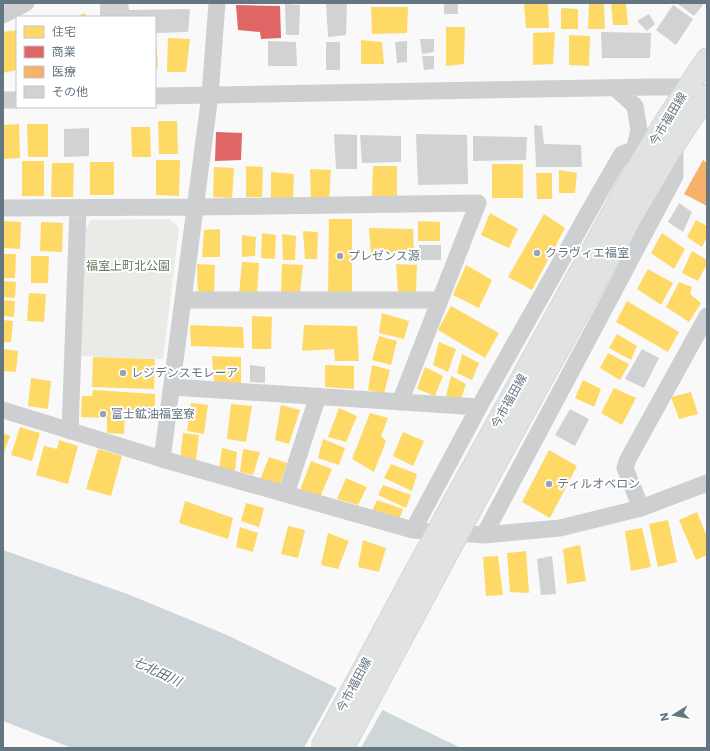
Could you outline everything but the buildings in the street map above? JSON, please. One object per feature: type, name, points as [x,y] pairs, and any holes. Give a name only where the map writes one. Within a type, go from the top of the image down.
[{"type":"main road","name":"今市福田線","points":[[321,748],[413,576],[620,219],[675,143],[701,92],[707,59]]},
{"type":"main road","name":"今市福田線","points":[[343,748],[491,472],[620,219],[622,194],[701,92]]},
{"type":"street","points":[[3,15],[26,3]]},
{"type":"street","points":[[162,459],[210,95],[217,3]]},
{"type":"street","points":[[615,88],[635,106],[639,130],[636,148],[622,194]]},
{"type":"street","points":[[156,96],[615,88],[701,92]]},
{"type":"street","points":[[3,100],[16,100]]},
{"type":"street","points":[[484,535],[675,176],[675,143]]},
{"type":"street","points":[[413,530],[479,407],[622,154],[636,148]]},
{"type":"street","points":[[3,208],[478,203],[400,402]]},
{"type":"street","points":[[70,431],[78,208]]},
{"type":"street","points":[[183,300],[440,300]]},
{"type":"street","points":[[641,508],[625,468],[628,458],[707,316]]},
{"type":"street","points":[[172,387],[479,407]]},
{"type":"street","points":[[286,494],[318,396]]},
{"type":"street","points":[[3,410],[162,459],[413,530],[484,535],[560,528],[641,508],[707,483]]},
{"type":"green space","name":"福室上町北公園","points":[[169,219],[179,228],[163,359],[79,356],[83,232],[91,220]]},
{"type":"water","name":"七北田川","points":[[3,550],[130,595],[227,635],[461,748],[72,748],[3,721]]},
{"type":"pier","points":[[338,686],[383,709],[361,748],[304,748]]},
{"type":"place","name":"クラヴィエ福室","points":[[537,253]]},
{"type":"place","name":"プレゼンス源","points":[[340,256]]},
{"type":"place","name":"レジデンスモレーア","points":[[123,373]]},
{"type":"place","name":"富士鉱油福室寮","points":[[103,414]]},
{"type":"place","name":"ティルオベロン","points":[[549,484]]}]
